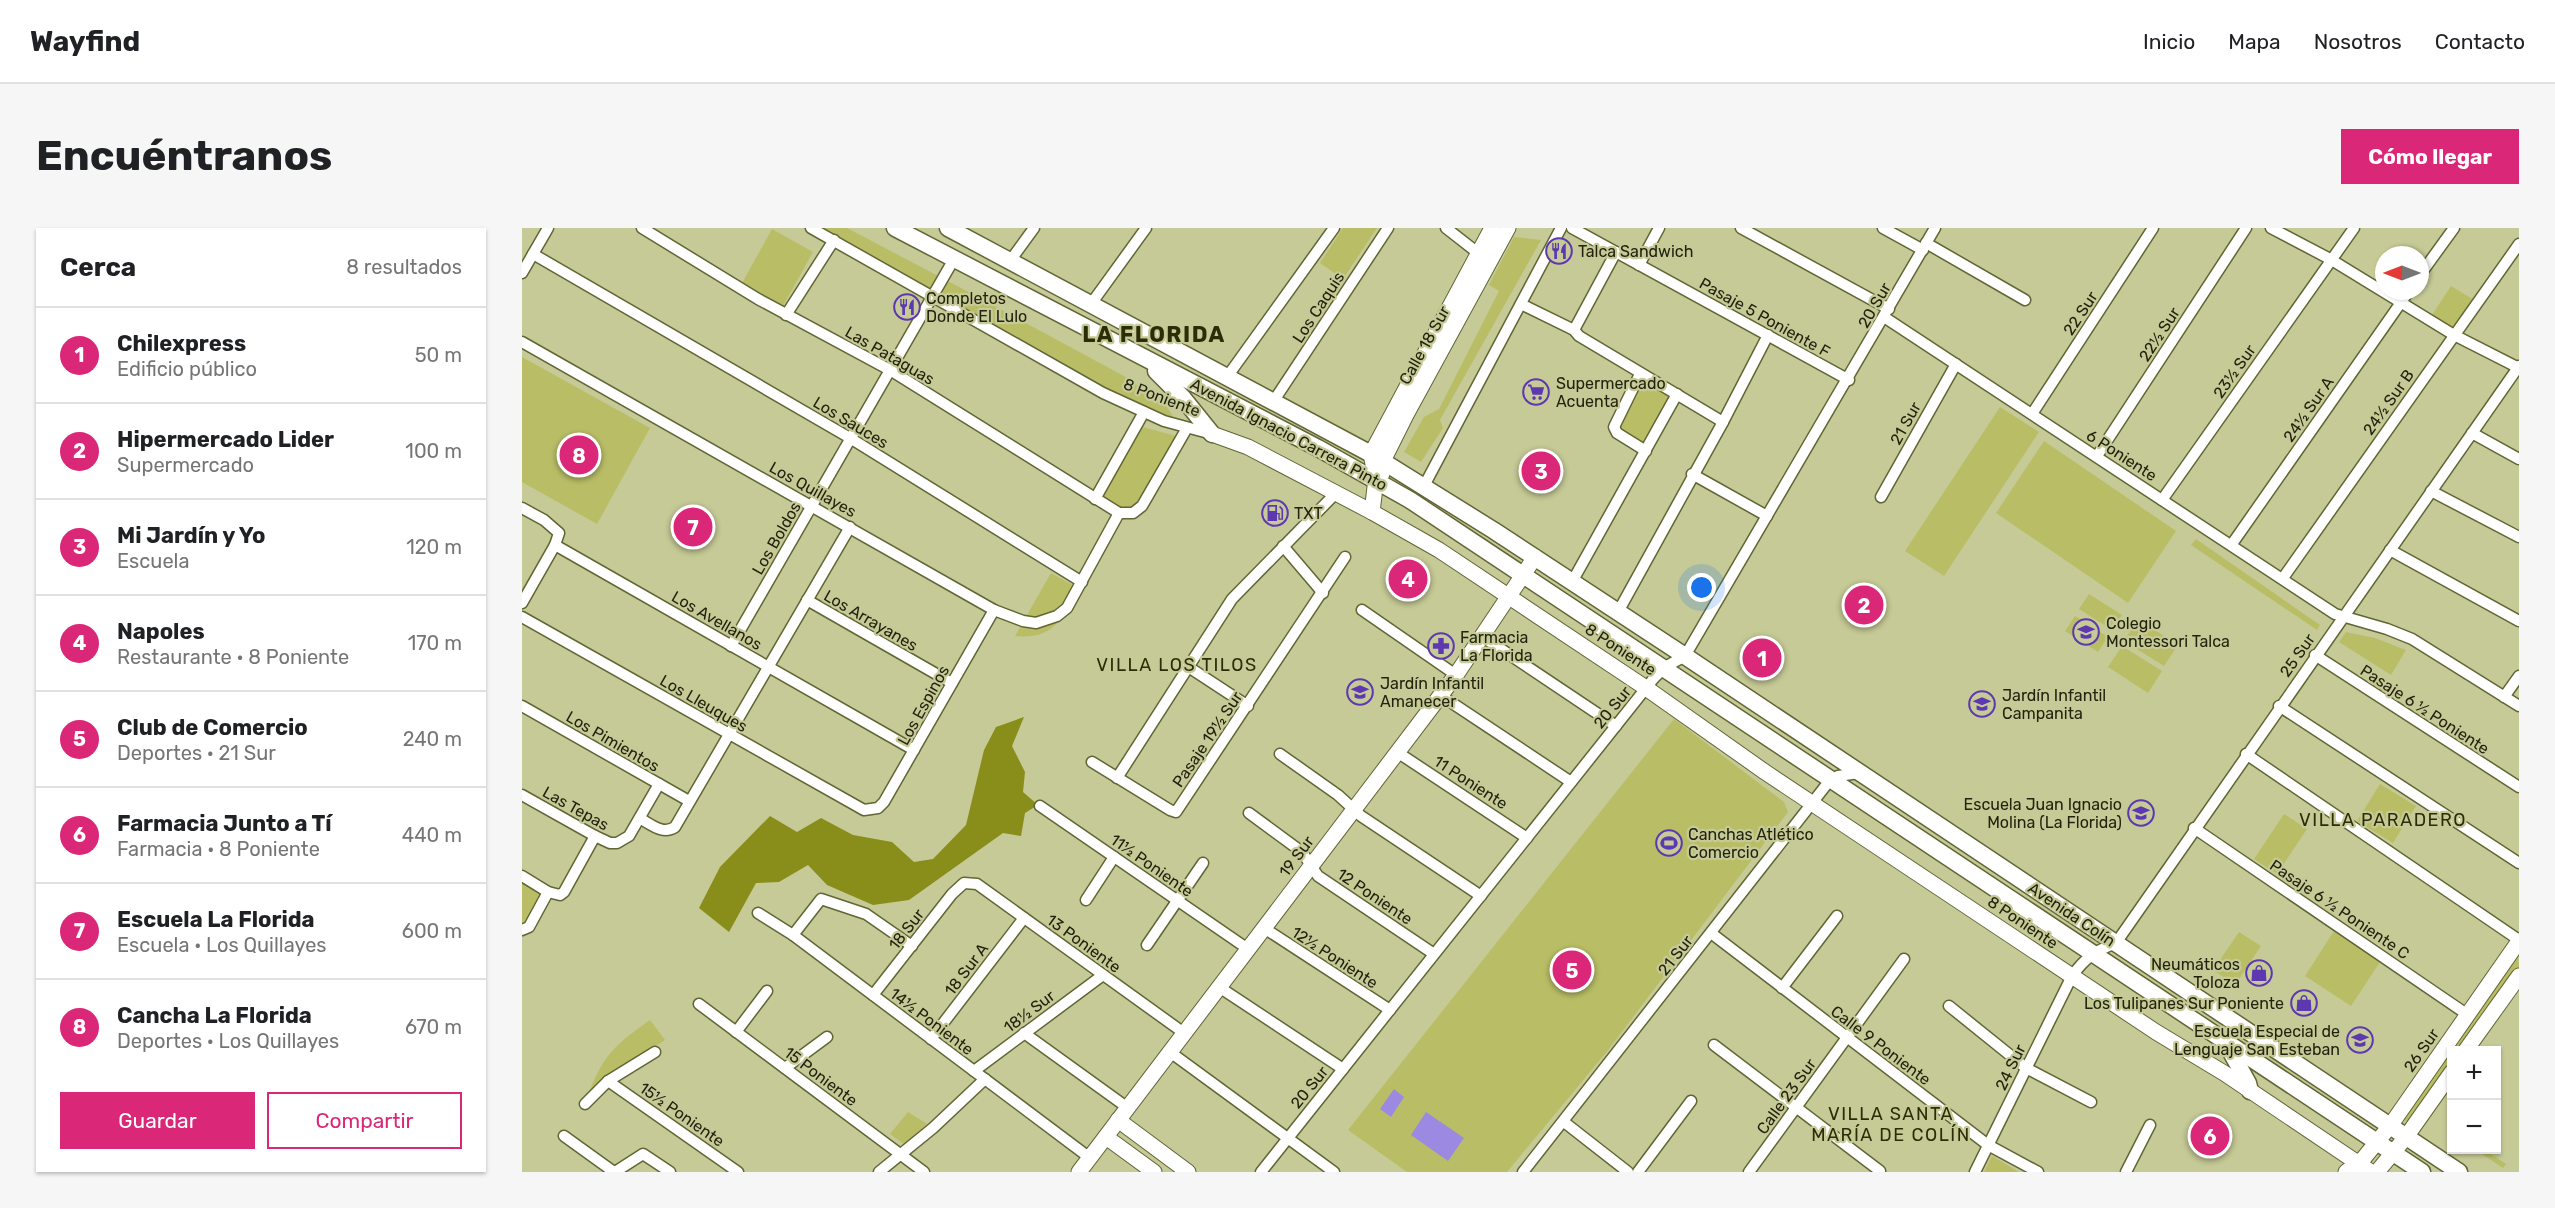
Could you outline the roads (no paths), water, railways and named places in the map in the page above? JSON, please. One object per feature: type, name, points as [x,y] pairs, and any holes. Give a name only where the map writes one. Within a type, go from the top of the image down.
[{"type":"main road","name":"Avenida Ignacio Carrera Pinto","points":[[895,228],[1379,481],[1665,668]]},
{"type":"main road","name":"Avenida Ignacio Carrera Pinto","points":[[948,228],[1377,458],[1535,557],[1685,656]]},
{"type":"main road","points":[[1137,354],[1176,390],[1212,434]]},
{"type":"main road","name":"Avenida Colín","points":[[1685,656],[2459,1172]]},
{"type":"main road","name":"Avenida Colín","points":[[1665,668],[2422,1172]]},
{"type":"main road","points":[[2221,1038],[2233,1054],[2250,1091]]},
{"type":"street","points":[[522,273],[548,228]]},
{"type":"street","name":"Las Pataguas","points":[[642,228],[786,315],[890,370],[1119,513]]},
{"type":"street","name":"8 Poniente","points":[[811,228],[1103,393],[1144,412],[1248,447],[1439,550],[1647,688],[1812,803],[2156,1032],[2250,1091],[2358,1169]]},
{"type":"street","points":[[1010,261],[1034,228]]},
{"type":"street","points":[[1091,304],[1146,228]]},
{"type":"street","points":[[1227,377],[1334,228]]},
{"type":"street","name":"Los Caquis","points":[[1274,402],[1388,228]]},
{"type":"street","points":[[1446,228],[1478,253]]},
{"type":"street","name":"Calle 18 Sur","points":[[1372,512],[1379,481],[1377,458],[1492,228]]},
{"type":"street","name":"Calle 18 Sur","points":[[1377,458],[1509,228]]},
{"type":"street","points":[[1424,486],[1561,228]]},
{"type":"street","name":"Pasaje 5 Poniente F","points":[[1572,228],[1848,380]]},
{"type":"street","points":[[1639,265],[1659,228]]},
{"type":"street","name":"6 Poniente","points":[[1741,228],[1887,313],[1956,364],[2342,616],[2388,629],[2412,639],[2519,706]]},
{"type":"street","points":[[1883,228],[1924,246],[2025,300]]},
{"type":"street","name":"20 Sur","points":[[1261,1172],[1647,688],[1665,668],[1685,656],[1935,228]]},
{"type":"street","name":"22 Sur","points":[[2032,414],[2153,228]]},
{"type":"street","name":"22½ Sur","points":[[2097,456],[2246,228]]},
{"type":"street","points":[[2271,228],[2330,259],[2454,335],[2519,367]]},
{"type":"street","name":"23½ Sur","points":[[2162,500],[2354,228]]},
{"type":"street","points":[[2429,263],[2454,228]]},
{"type":"street","points":[[786,315],[834,240]]},
{"type":"street","name":"24½ Sur B","points":[[2283,579],[2519,244]]},
{"type":"street","points":[[1574,330],[1616,252]]},
{"type":"street","name":"Los Sauces","points":[[533,254],[850,438],[1082,582]]},
{"type":"street","name":"Los Boldos","points":[[731,646],[954,259]]},
{"type":"street","name":"24½ Sur A","points":[[2232,544],[2402,300]]},
{"type":"street","points":[[1521,303],[1574,330],[1579,336],[1640,374],[1723,422]]},
{"type":"street","points":[[1618,612],[1692,474],[1723,422],[1768,335]]},
{"type":"street","name":"Los Quillayes","points":[[522,342],[994,610],[1023,621],[1047,621],[1067,608],[1082,582]]},
{"type":"street","name":"21 Sur","points":[[1881,496],[1956,364]]},
{"type":"street","name":"25 Sur","points":[[2116,943],[2279,706],[2519,367]]},
{"type":"street","points":[[1640,374],[1614,427],[1617,433],[1646,451]]},
{"type":"street","points":[[1572,582],[1677,394]]},
{"type":"street","points":[[1095,499],[1144,412]]},
{"type":"street","points":[[1082,582],[1119,513],[1133,513],[1142,506],[1187,428]]},
{"type":"street","points":[[2472,433],[2519,459]]},
{"type":"street","points":[[1692,474],[1767,516]]},
{"type":"street","points":[[2431,491],[2519,537]]},
{"type":"street","points":[[1092,762],[1118,778],[1187,666],[1232,599],[1336,493]]},
{"type":"street","points":[[522,508],[554,526],[559,533],[555,545],[522,603]]},
{"type":"street","points":[[659,784],[641,819],[660,830],[669,830],[675,827],[727,734],[850,527]]},
{"type":"street","name":"Los Avellanos","points":[[555,545],[915,750]]},
{"type":"street","points":[[1283,546],[1323,593]]},
{"type":"street","points":[[2390,550],[2519,621]]},
{"type":"street","name":"Pasaje 19½ Sur","points":[[1118,778],[1176,812],[1323,593],[1344,557]]},
{"type":"street","name":"19 Sur","points":[[1079,1172],[1456,675],[1510,598],[1535,557]]},
{"type":"street","name":"Los Arrayanes","points":[[807,600],[952,683]]},
{"type":"street","name":"Los Espinos","points":[[872,810],[884,802],[994,610]]},
{"type":"street","points":[[1362,610],[1456,675]]},
{"type":"street","name":"Los Lleuques","points":[[522,617],[855,807],[872,810]]},
{"type":"street","points":[[1483,637],[1616,726]]},
{"type":"street","name":"Pasaje 6 ½ Poniente","points":[[2315,655],[2519,787]]},
{"type":"street","points":[[1187,666],[1248,706]]},
{"type":"street","points":[[2504,697],[2519,676]]},
{"type":"street","points":[[1440,695],[1571,782]]},
{"type":"street","name":"Los Pimientos","points":[[522,706],[689,801]]},
{"type":"street","points":[[2279,706],[2519,863]]},
{"type":"street","name":"11 Poniente","points":[[1397,752],[1527,838]]},
{"type":"street","points":[[1280,754],[1338,795],[1361,816],[1480,896]]},
{"type":"street","points":[[2246,754],[2518,942]]},
{"type":"street","points":[[1832,779],[1844,774],[1860,772]]},
{"type":"street","name":"21 Sur","points":[[1523,1172],[1832,779]]},
{"type":"street","name":"Las Tepas","points":[[522,795],[610,843],[617,843],[628,837],[641,819]]},
{"type":"street","name":"11½ Poniente","points":[[1040,806],[1248,949]]},
{"type":"street","name":"12 Poniente","points":[[1249,813],[1302,852],[1318,876],[1434,954]]},
{"type":"street","name":"Pasaje 6 ½ Poniente C","points":[[2194,828],[2468,1015]]},
{"type":"street","points":[[522,876],[548,892],[560,895],[564,892],[595,836]]},
{"type":"street","points":[[1086,900],[1114,857]]},
{"type":"street","points":[[1147,945],[1203,863]]},
{"type":"street","name":"13 Poniente","points":[[964,883],[977,884],[1184,1034]]},
{"type":"street","name":"18 Sur","points":[[873,995],[952,894],[964,883]]},
{"type":"street","points":[[522,930],[529,927],[548,892]]},
{"type":"street","points":[[793,935],[821,899],[866,914],[912,946]]},
{"type":"street","name":"14½ Poniente","points":[[758,913],[793,935],[1090,1158]]},
{"type":"street","points":[[1782,988],[1837,916]]},
{"type":"street","name":"18 Sur A","points":[[931,1039],[1024,918]]},
{"type":"street","name":"12½ Poniente","points":[[1264,928],[1390,1010]]},
{"type":"street","name":"Calle 9 Poniente","points":[[1711,933],[1988,1145],[2038,1172]]},
{"type":"street","name":"26 Sur","points":[[2358,1169],[2518,942]]},
{"type":"street","points":[[2093,952],[2116,943]]},
{"type":"street","name":"24 Sur","points":[[1975,1172],[2072,976],[2084,959],[2093,952]]},
{"type":"street","name":"Calle 23 Sur","points":[[1749,1172],[1904,959]]},
{"type":"street","name":"18½ Sur","points":[[974,1071],[1103,975]]},
{"type":"street","points":[[2469,1046],[2519,976]]},
{"type":"street","points":[[1219,987],[1343,1069]]},
{"type":"street","points":[[736,1032],[767,991]]},
{"type":"street","name":"15 Poniente","points":[[699,1004],[924,1172]]},
{"type":"street","points":[[1949,1006],[2026,1068],[2091,1102]]},
{"type":"street","points":[[1024,1033],[1128,1108]]},
{"type":"street","points":[[785,1068],[827,1037]]},
{"type":"street","points":[[1714,1045],[1880,1171]]},
{"type":"street","points":[[585,1104],[608,1081],[655,1052]]},
{"type":"street","points":[[1170,1052],[1334,1172]]},
{"type":"street","points":[[2377,1172],[2406,1137],[2447,1078]]},
{"type":"street","points":[[879,1172],[933,1128],[985,1079]]},
{"type":"street","name":"15½ Poniente","points":[[608,1081],[738,1172]]},
{"type":"street","points":[[1638,1172],[1691,1101]]},
{"type":"street","points":[[1118,1120],[1188,1172]]},
{"type":"street","points":[[1564,1122],[1628,1172]]},
{"type":"street","points":[[2126,1172],[2150,1125]]},
{"type":"street","points":[[564,1136],[615,1172],[643,1154],[670,1172]]},
{"type":"street","points":[[1106,1137],[1154,1172]]},
{"type":"place","name":"Talca Sandwich","points":[[1559,251]]},
{"type":"place","name":"Completos Donde El Lulo","points":[[907,307]]},
{"type":"place","name":"Supermercado Acuenta","points":[[1536,392]]},
{"type":"place","name":"Cancha La Florida","points":[[579,455]]},
{"type":"place","name":"Mi Jardín y Yo","points":[[1541,471]]},
{"type":"place","name":"TXT","points":[[1275,513]]},
{"type":"place","name":"Escuela La Florida","points":[[693,527]]},
{"type":"place","name":"Napoles","points":[[1408,579]]},
{"type":"place","name":"Hipermercado Lider","points":[[1864,605]]},
{"type":"place","name":"Colegio Montessori Talca","points":[[2086,632]]},
{"type":"place","name":"Farmacia La Florida","points":[[1441,646]]},
{"type":"place","name":"Chilexpress","points":[[1762,658]]},
{"type":"place","name":"Jardín Infantil Amanecer","points":[[1360,692]]},
{"type":"place","name":"Jardín Infantil Campanita","points":[[1982,704]]},
{"type":"place","name":"Escuela Juan Ignacio Molina (La Florida)","points":[[2141,813]]},
{"type":"place","name":"Canchas Atlético Comercio","points":[[1669,843]]},
{"type":"place","name":"Club de Comercio","points":[[1572,970]]},
{"type":"place","name":"Neumáticos Toloza","points":[[2259,973]]},
{"type":"place","name":"Los Tulipanes Sur Poniente","points":[[2304,1003]]},
{"type":"place","name":"Escuela Especial de Lenguaje San Esteban","points":[[2360,1040]]},
{"type":"place","name":"Farmacia Junto a Tí","points":[[2210,1136]]},
{"type":"district","name":"LA FLORIDA","points":[[1154,334]]},
{"type":"district","name":"VILLA LOS TILOS","points":[[1177,665]]},
{"type":"district","name":"VILLA PARADERO","points":[[2383,820]]},
{"type":"district","name":"VILLA SANTA MARÍA DE COLÍN","points":[[1891,1124]]}]
